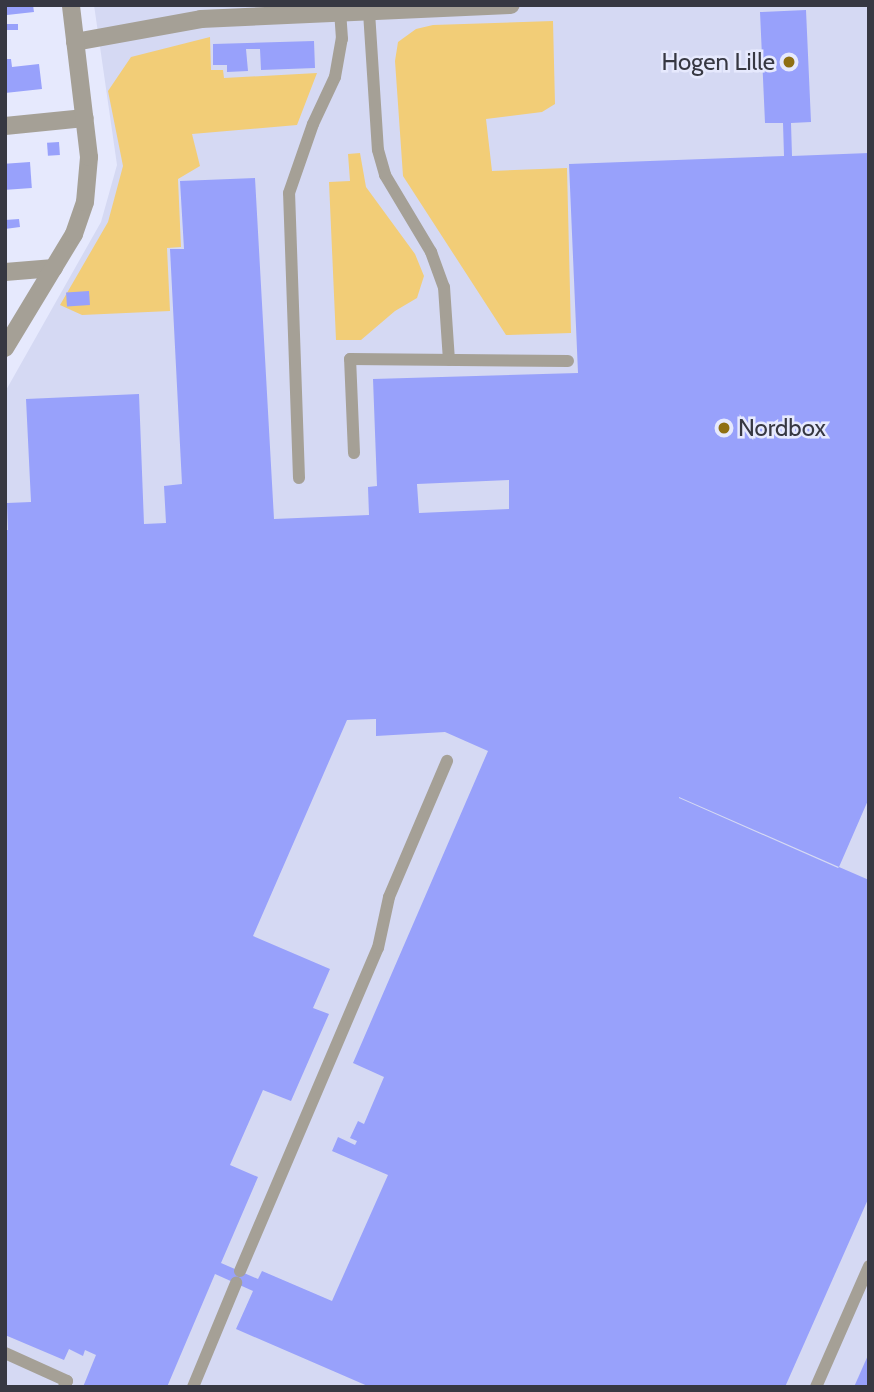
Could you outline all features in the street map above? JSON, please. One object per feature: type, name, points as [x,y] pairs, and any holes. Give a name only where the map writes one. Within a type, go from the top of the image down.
[{"type":"street","points":[[5,348],[74,234],[85,202],[89,158],[71,5]]},
{"type":"street","points":[[75,43],[201,19],[511,5]]},
{"type":"street","points":[[5,126],[85,118]]},
{"type":"street","points":[[5,272],[54,268]]},
{"type":"lane","points":[[369,12],[378,150],[385,175],[431,252],[444,287],[449,360]]},
{"type":"lane","points":[[299,478],[289,193],[313,124],[335,78],[342,39],[340,13]]},
{"type":"lane","points":[[354,453],[350,359],[568,361]]},
{"type":"lane","points":[[193,1387],[378,948],[389,897],[447,761]]},
{"type":"lane","points":[[816,1387],[869,1266]]},
{"type":"lane","points":[[5,1353],[67,1381],[64,1387]]},
{"type":"shaded area","points":[[94,5],[869,5],[869,1387],[5,1387],[5,392],[101,222],[117,165]]},
{"type":"shaded area","points":[[553,21],[555,104],[542,112],[486,119],[492,171],[567,168],[571,333],[506,335],[403,176],[395,61],[398,42],[416,29],[433,25]]},
{"type":"shaded area","points":[[210,37],[211,70],[223,70],[224,78],[317,73],[297,125],[192,134],[200,166],[178,179],[181,247],[167,248],[170,311],[82,315],[60,305],[108,222],[123,166],[108,91],[131,57]]},
{"type":"shaded area","points":[[360,153],[366,187],[415,254],[424,276],[417,298],[395,311],[361,340],[336,340],[329,182],[350,181],[348,154]]},
{"type":"building","points":[[6,5],[33,5],[34,12],[7,15]]},
{"type":"building","points":[[806,10],[811,122],[791,123],[792,156],[869,153],[869,798],[839,867],[869,880],[869,1197],[785,1387],[370,1387],[236,1329],[253,1291],[215,1274],[167,1387],[83,1387],[96,1355],[85,1350],[83,1356],[69,1349],[64,1360],[5,1335],[5,530],[8,530],[7,503],[31,502],[26,399],[139,394],[144,524],[166,523],[164,486],[182,484],[170,249],[184,249],[180,181],[255,178],[274,519],[369,515],[368,487],[377,486],[373,379],[578,373],[569,164],[784,156],[783,123],[765,123],[760,12]],"holes":[[[509,480],[509,509],[419,513],[417,484]],[[376,719],[376,736],[445,732],[488,751],[353,1063],[384,1077],[364,1124],[358,1121],[350,1138],[357,1141],[355,1145],[338,1137],[332,1151],[388,1175],[332,1301],[262,1271],[258,1279],[221,1263],[258,1177],[230,1165],[263,1090],[291,1101],[329,1014],[313,1008],[330,969],[253,936],[347,720]],[[679,797],[839,867],[679,798]]]},
{"type":"building","points":[[5,24],[18,24],[18,30],[5,30]]},
{"type":"building","points":[[314,41],[315,68],[261,70],[260,49],[246,49],[248,71],[227,72],[227,65],[213,65],[213,44]]},
{"type":"building","points":[[5,59],[11,59],[12,67],[39,64],[42,89],[5,93]]},
{"type":"building","points":[[59,142],[60,155],[48,156],[47,143]]},
{"type":"building","points":[[30,162],[32,188],[7,190],[5,164]]},
{"type":"building","points":[[19,219],[20,227],[5,229],[5,220]]},
{"type":"building","points":[[89,291],[90,305],[67,307],[66,293]]},
{"type":"building","points":[[869,1353],[869,1387],[854,1387]]},
{"type":"place","name":"Hogen Lille","points":[[789,62]]},
{"type":"place","name":"Nordbox","points":[[724,428]]}]
